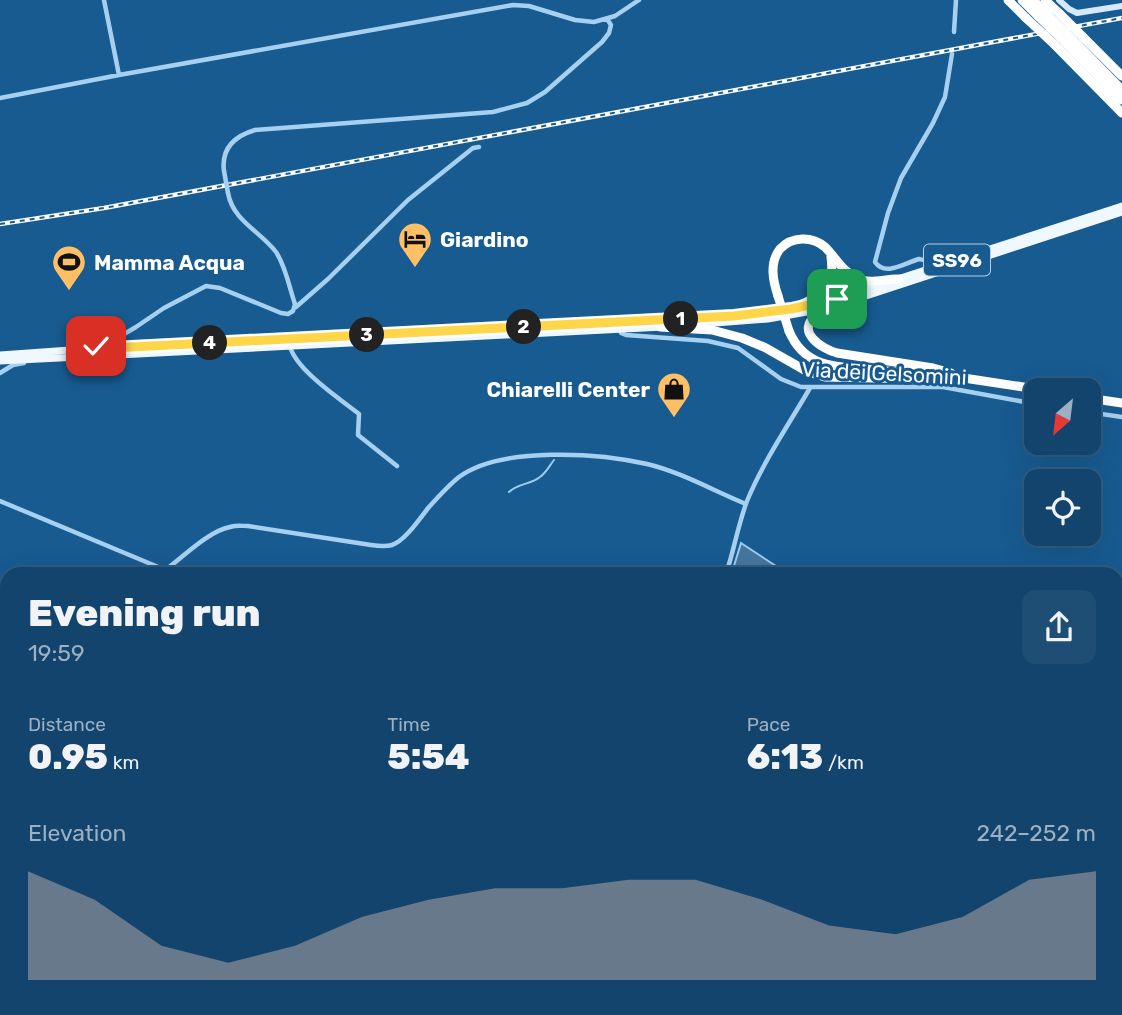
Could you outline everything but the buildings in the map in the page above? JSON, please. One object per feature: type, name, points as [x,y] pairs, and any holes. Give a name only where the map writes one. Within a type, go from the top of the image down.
[{"type":"highway","points":[[1008,0],[1122,113]]},
{"type":"highway","points":[[1022,0],[1122,76]]},
{"type":"highway","points":[[1033,0],[1043,16]]},
{"type":"highway","points":[[1045,0],[1059,14],[1074,39],[1122,100]]},
{"type":"highway","points":[[1074,39],[1122,90]]},
{"type":"highway","points":[[900,278],[872,282],[860,279],[843,269],[824,246],[812,240],[794,240],[785,245],[773,264],[773,279],[793,340],[802,352],[825,365],[966,378],[1024,387]]},
{"type":"highway","points":[[791,309],[816,297],[828,286],[833,274],[831,256]]},
{"type":"highway","points":[[853,301],[820,313],[813,319],[809,331],[818,345],[837,353],[933,368],[966,378]]},
{"type":"highway","points":[[660,327],[712,330],[742,338],[808,372],[825,377],[925,379],[947,376]]},
{"type":"highway","points":[[1101,399],[1122,398]]},
{"type":"highway","points":[[1101,400],[1122,403]]},
{"type":"main road","name":"SS96","points":[[0,355],[92,346],[112,348],[757,314],[837,299],[1122,206]]},
{"type":"main road","name":"SS96","points":[[0,361],[768,320],[853,301],[1122,212]]},
{"type":"main road","points":[[92,346],[101,343],[112,348]]},
{"type":"street","points":[[104,0],[119,75]]},
{"type":"street","points":[[0,99],[119,75],[513,5],[529,6],[575,20],[594,22],[615,16],[639,0]]},
{"type":"street","points":[[954,32],[956,0]]},
{"type":"street","points":[[1059,0],[1077,13],[1122,6]]},
{"type":"street","points":[[295,307],[277,254],[237,215],[229,201],[224,156],[240,135],[255,130],[493,112],[527,103],[545,92],[602,42],[611,25],[607,19]]},
{"type":"street","points":[[932,268],[928,261],[923,259],[887,270],[879,268],[874,262],[901,178],[945,97],[952,54]]},
{"type":"street","points":[[101,343],[114,340],[164,308],[206,286],[220,288],[286,314],[290,313],[408,200],[473,148],[479,147]]},
{"type":"street","name":"Via dei Gelsomini","points":[[621,329],[621,333],[626,335],[708,341],[738,348],[780,379],[810,388],[943,387],[1024,402]]},
{"type":"street","points":[[290,345],[292,355],[310,375],[359,414],[358,435],[397,466]]},
{"type":"street","points":[[0,373],[18,364],[79,356]]},
{"type":"street","points":[[728,567],[746,504],[762,470],[810,388]]},
{"type":"street","points":[[1101,414],[1122,417]]},
{"type":"street","points":[[169,567],[212,534],[237,526],[371,545],[394,545],[460,477],[475,468],[512,458],[558,454],[646,464],[678,474],[746,504]]},
{"type":"street","points":[[0,500],[158,567]]},
{"type":"water","points":[[741,543],[777,567],[734,567]]},
{"type":"waterway","points":[[509,492],[540,477],[554,460]]},
{"type":"railway","points":[[0,224],[104,208],[1122,18]]},
{"type":"place","name":"Giardino","points":[[415,269]]},
{"type":"place","name":"Mamma Acqua","points":[[69,292]]},
{"type":"place","name":"Chiarelli Center","points":[[674,419]]},
{"type":"route","points":[[96,346],[101,343],[112,348],[734,316],[791,309],[837,299]]}]
